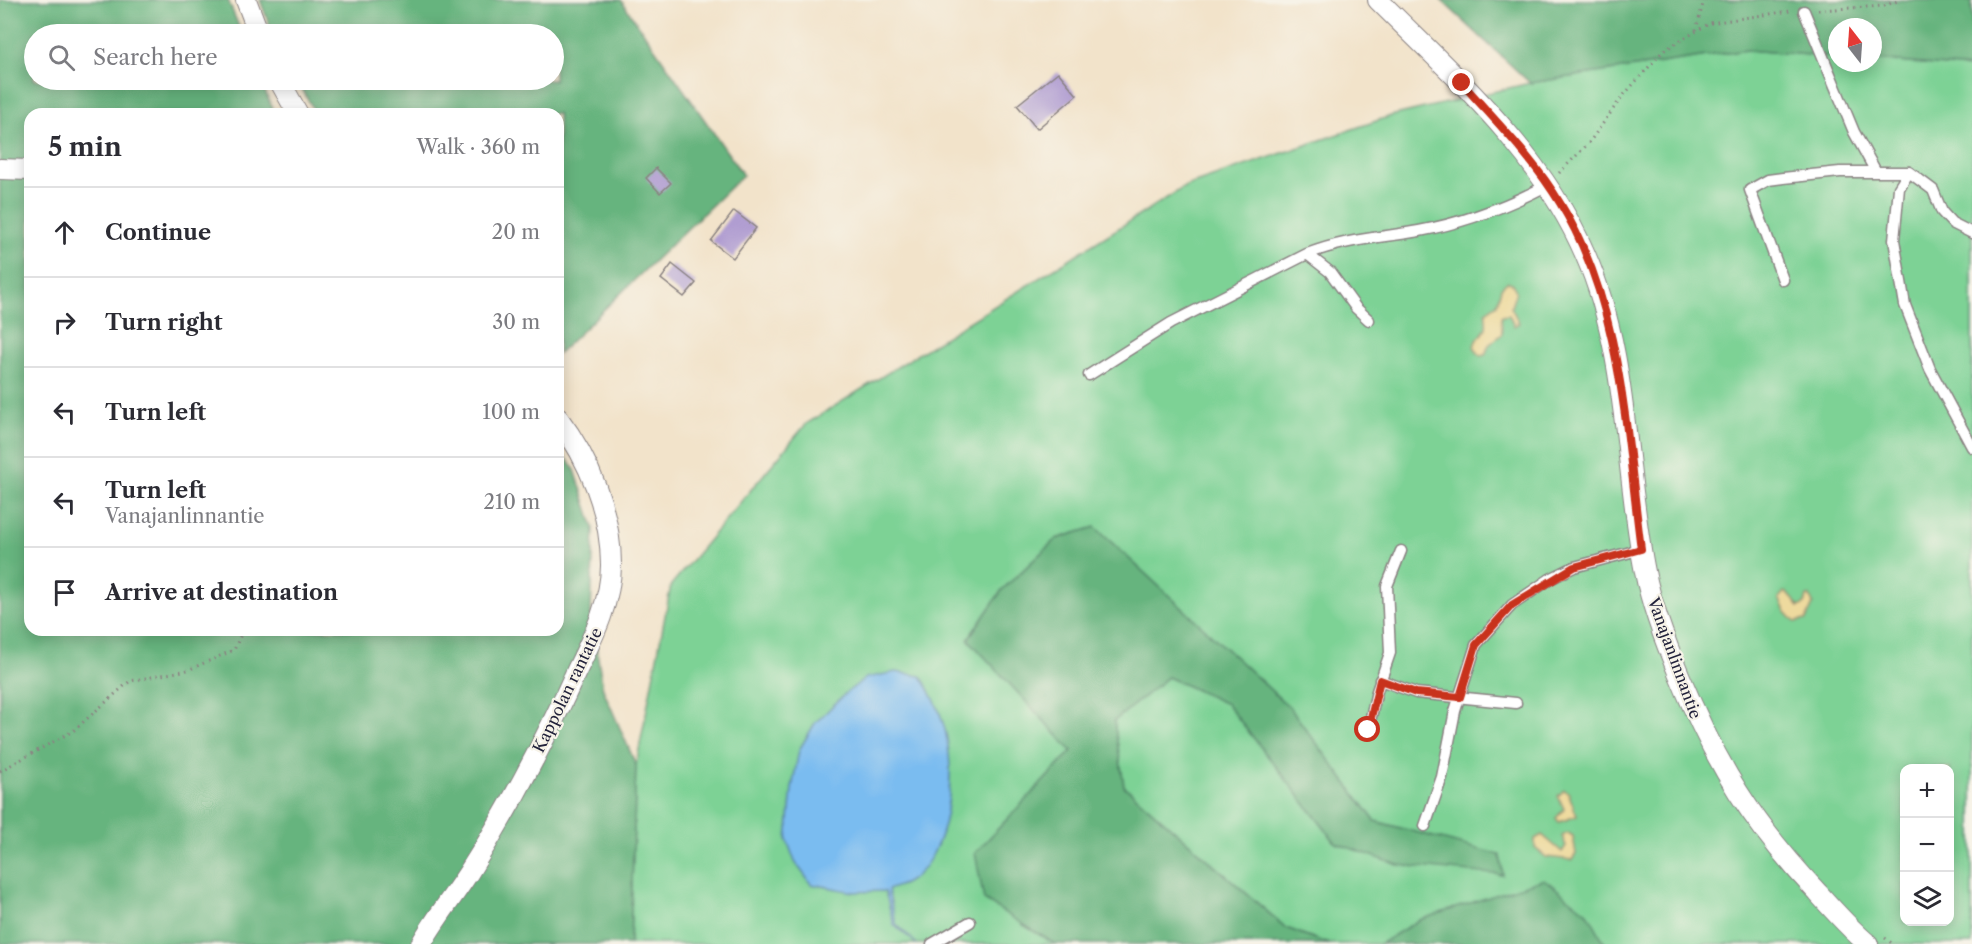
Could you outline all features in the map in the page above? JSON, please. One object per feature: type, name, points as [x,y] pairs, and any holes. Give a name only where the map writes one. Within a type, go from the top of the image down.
[{"type":"street","points":[[246,0],[255,24]]},
{"type":"street","name":"Vanajanlinnantie","points":[[1378,0],[1462,83],[1527,155],[1550,182],[1561,203],[1586,255],[1610,327],[1645,574],[1666,644],[1703,732],[1738,797],[1778,851],[1868,944]]},
{"type":"street","points":[[285,90],[295,108]]},
{"type":"street","points":[[0,170],[24,170]]},
{"type":"street","name":"Kappolan rantatie","points":[[421,944],[468,873],[513,798],[601,619],[611,567],[606,520],[591,477],[564,426]]},
{"type":"lane","points":[[1804,11],[1854,132],[1875,170]]},
{"type":"lane","points":[[1783,280],[1750,190],[1757,185],[1776,179],[1875,170],[1909,172],[1933,190],[1942,212],[1952,223],[1972,233]]},
{"type":"lane","points":[[1909,172],[1899,188],[1894,240],[1905,305],[1930,369],[1972,447]]},
{"type":"lane","points":[[1089,375],[1171,323],[1307,254],[1332,244],[1370,236],[1420,231],[1497,209],[1550,182]]},
{"type":"lane","points":[[1307,254],[1330,272],[1356,308],[1369,320]]},
{"type":"lane","points":[[1425,826],[1442,777],[1460,697],[1476,645],[1512,605],[1574,567],[1641,549]]},
{"type":"lane","points":[[1368,730],[1380,680],[1390,653],[1387,586],[1401,551]]},
{"type":"lane","points":[[1380,680],[1416,693],[1516,703]]},
{"type":"lane","points":[[932,944],[970,922]]},
{"type":"path","points":[[1696,32],[1704,0]]},
{"type":"path","points":[[1550,182],[1588,144],[1623,97],[1663,51],[1710,23],[1804,11],[1884,6],[1900,0]]},
{"type":"path","points":[[0,771],[73,731],[130,681],[188,670],[234,650],[240,636]]},
{"type":"green space","points":[[0,0],[228,0],[238,24],[24,24],[24,90],[264,90],[272,108],[24,108],[24,636],[564,636],[564,455],[575,470],[594,528],[591,614],[603,689],[636,765],[630,944],[0,944]]},
{"type":"green space","points":[[260,0],[621,0],[743,175],[564,348],[564,108],[313,108],[303,90],[564,90],[564,24],[269,24]]},
{"type":"green space","points":[[1441,0],[1972,0],[1972,68],[1882,61],[1882,18],[1828,18],[1828,56],[1746,50],[1530,83]]},
{"type":"green space","points":[[1746,50],[1828,56],[1828,72],[1882,72],[1882,61],[1972,68],[1972,944],[1605,944],[1588,913],[1419,920],[1380,944],[1329,944],[1286,928],[1124,786],[1114,721],[1168,677],[1227,704],[1336,843],[1502,875],[1500,856],[1375,821],[1290,708],[1095,527],[1056,539],[1002,590],[968,639],[1072,751],[975,853],[1023,925],[1055,944],[630,944],[636,765],[671,585],[806,424],[1186,186],[1391,116],[1530,83]]},
{"type":"green space","points":[[1095,527],[1290,708],[1375,821],[1500,855],[1503,875],[1398,865],[1336,843],[1227,704],[1168,677],[1114,721],[1124,786],[1286,928],[1329,944],[1055,944],[984,900],[975,853],[1072,751],[968,639],[1002,590],[1056,539]]},
{"type":"green space","points":[[1544,879],[1588,913],[1605,944],[1380,944],[1419,920]]},
{"type":"sand","points":[[1507,282],[1512,283],[1516,291],[1511,307],[1519,323],[1514,326],[1509,315],[1501,316],[1502,334],[1489,345],[1485,355],[1480,356],[1474,347],[1486,327],[1486,312],[1497,304],[1501,288]]},
{"type":"sand","points":[[1784,592],[1790,595],[1799,607],[1805,604],[1807,596],[1810,596],[1813,604],[1806,620],[1795,622],[1785,611],[1779,598]]},
{"type":"sand","points":[[1564,790],[1568,792],[1577,816],[1559,822],[1556,818],[1564,809],[1558,796]]},
{"type":"sand","points":[[1568,833],[1573,836],[1576,854],[1572,860],[1546,857],[1535,848],[1535,839],[1542,835],[1562,852],[1566,846],[1562,836]]},
{"type":"water","points":[[896,672],[921,676],[928,688],[944,726],[950,766],[947,812],[933,854],[921,871],[906,883],[888,890],[896,924],[917,944],[894,925],[885,891],[854,892],[811,884],[795,862],[787,840],[792,788],[799,750],[815,723],[846,693],[866,678]]},
{"type":"building","points":[[1058,72],[1077,95],[1037,129],[1017,105]]},
{"type":"building","points":[[656,168],[671,183],[660,193],[646,178]]},
{"type":"building","points":[[734,211],[756,228],[733,258],[711,241]]},
{"type":"building","points":[[672,264],[696,283],[684,297],[661,279]]},
{"type":"route","points":[[1368,730],[1380,680],[1416,693],[1460,697],[1476,645],[1512,605],[1550,579],[1574,567],[1641,549],[1610,327],[1586,255],[1561,203],[1527,155],[1462,83]]}]
